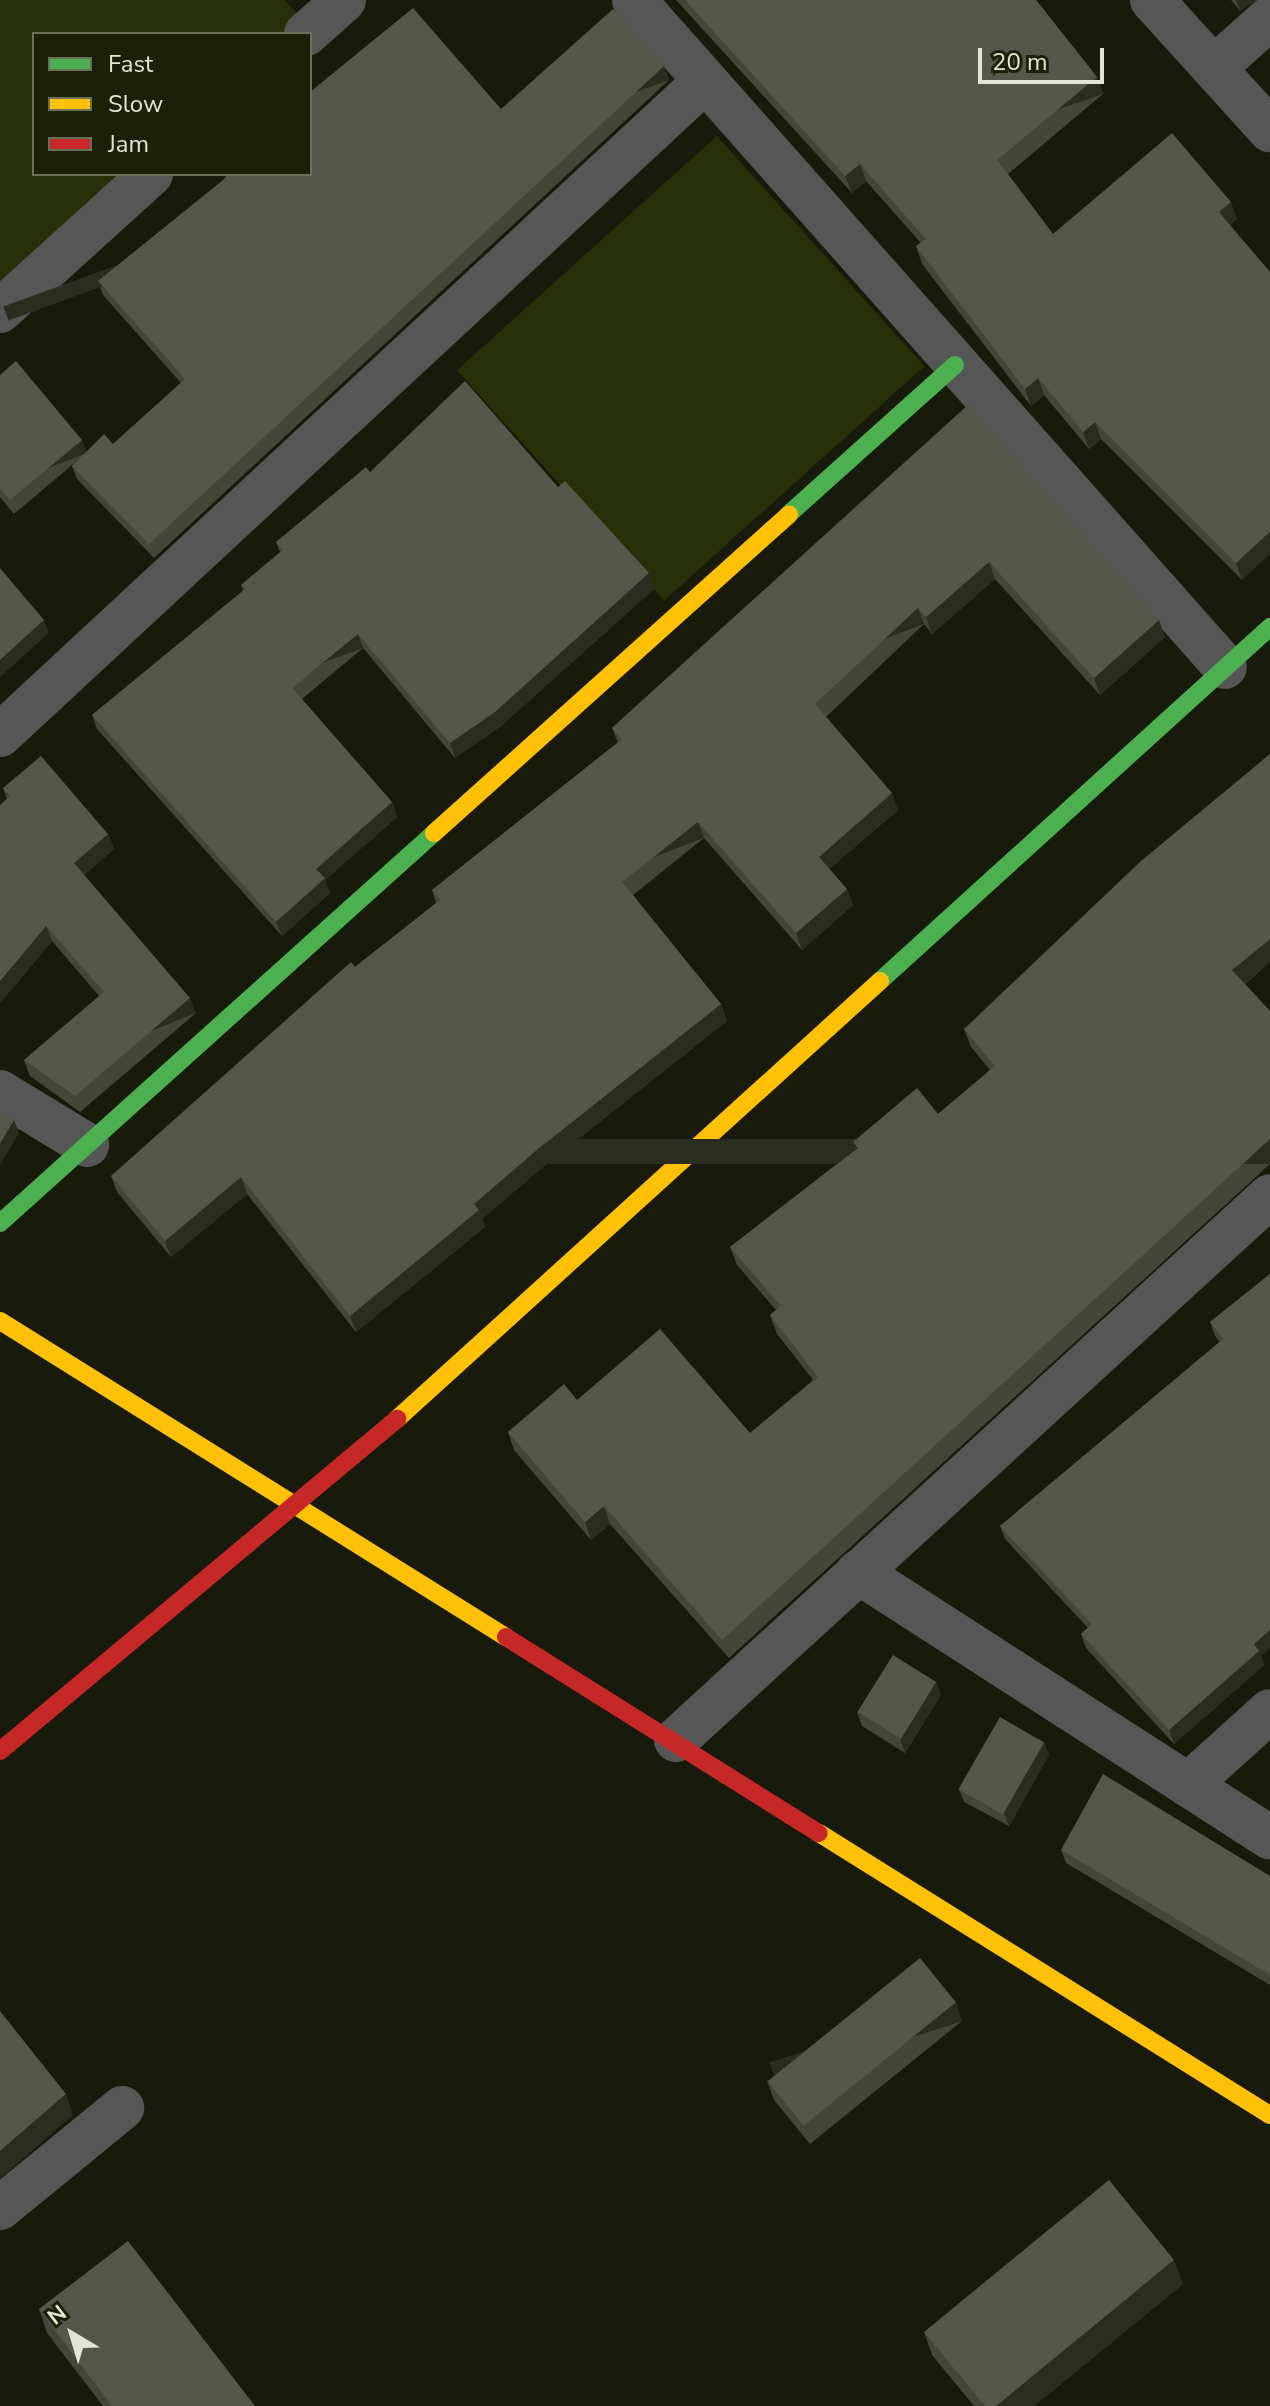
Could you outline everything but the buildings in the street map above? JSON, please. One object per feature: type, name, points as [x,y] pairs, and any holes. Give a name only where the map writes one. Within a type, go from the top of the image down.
[{"type":"street","points":[[308,32],[344,0]]},
{"type":"street","points":[[634,0],[1225,667]]},
{"type":"street","points":[[1152,0],[1270,130]]},
{"type":"street","points":[[1214,68],[1270,18]]},
{"type":"street","points":[[0,735],[704,82]]},
{"type":"street","points":[[0,311],[149,176]]},
{"type":"street","points":[[0,1223],[955,365]]},
{"type":"street","points":[[0,1751],[298,1509],[1270,627]]},
{"type":"street","points":[[0,1092],[87,1145]]},
{"type":"street","points":[[676,1740],[1270,1196]]},
{"type":"street","points":[[0,1321],[298,1509],[676,1740],[1270,2115]]},
{"type":"street","points":[[858,1572],[1270,1838]]},
{"type":"street","points":[[1188,1785],[1270,1711]]},
{"type":"street","points":[[0,2208],[122,2108]]},
{"type":"green space","points":[[0,0],[284,0],[301,17],[285,32],[32,32],[32,176],[127,176],[0,292]]},
{"type":"green space","points":[[717,136],[924,366],[664,601],[457,370]]},
{"type":"traffic: fast","points":[[789,514],[955,365]]},
{"type":"traffic: fast","points":[[880,981],[1270,627]]},
{"type":"traffic: fast","points":[[0,1223],[434,833]]},
{"type":"traffic: slow","points":[[434,833],[789,514]]},
{"type":"traffic: slow","points":[[397,1419],[880,981]]},
{"type":"traffic: slow","points":[[0,1321],[506,1637]]},
{"type":"traffic: slow","points":[[819,1833],[1270,2115]]},
{"type":"traffic: jam","points":[[0,1751],[397,1419]]},
{"type":"traffic: jam","points":[[506,1637],[819,1833]]}]
